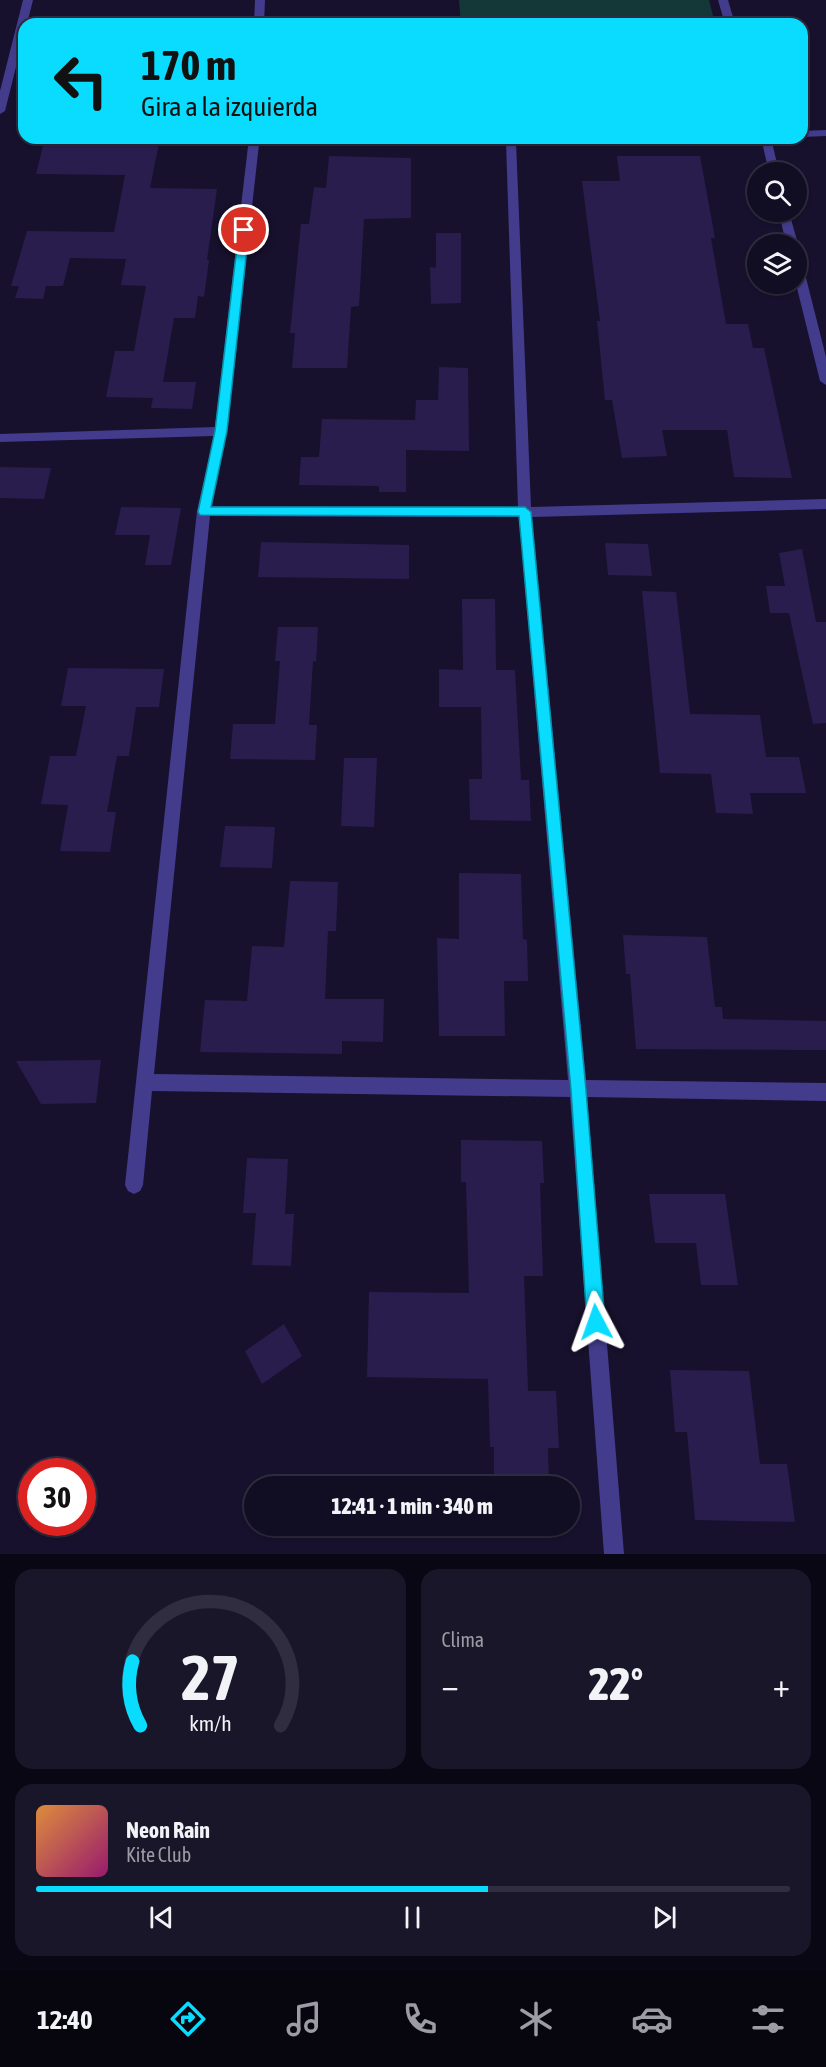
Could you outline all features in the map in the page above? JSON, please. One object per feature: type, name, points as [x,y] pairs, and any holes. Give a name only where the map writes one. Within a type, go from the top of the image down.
[{"type":"street","points":[[23,18],[28,0]]},
{"type":"street","points":[[259,18],[260,0]]},
{"type":"street","points":[[723,0],[728,18]]},
{"type":"street","points":[[0,111],[18,40]]},
{"type":"street","points":[[808,134],[826,134]]},
{"type":"street","points":[[134,1185],[204,512],[221,431],[253,144]]},
{"type":"street","points":[[511,144],[525,512],[578,1090],[614,1554]]},
{"type":"street","points":[[767,144],[772,162]]},
{"type":"street","points":[[804,294],[826,381]]},
{"type":"street","points":[[0,438],[221,431]]},
{"type":"street","points":[[204,512],[525,512],[826,504]]},
{"type":"street","points":[[145,1082],[826,1092]]},
{"type":"green space","points":[[459,0],[709,0],[714,18],[460,18]]},
{"type":"building","points":[[44,144],[159,144],[150,188],[217,189],[204,297],[198,296],[195,318],[174,318],[163,382],[196,382],[192,409],[151,408],[153,398],[106,397],[115,351],[134,351],[146,286],[121,285],[126,259],[70,258],[63,286],[46,286],[43,299],[15,298],[19,286],[11,286],[27,231],[114,232],[125,175],[36,174]]},
{"type":"building","points":[[329,156],[411,158],[411,218],[364,219],[359,306],[351,307],[347,368],[292,368],[295,333],[290,333],[301,224],[309,224],[314,187],[326,188]]},
{"type":"building","points":[[617,156],[700,156],[715,238],[711,238],[726,324],[748,324],[753,348],[764,348],[792,478],[734,477],[727,430],[662,430],[667,456],[622,458],[612,400],[605,400],[597,321],[600,321],[582,181],[620,181]]},
{"type":"building","points":[[436,233],[461,233],[461,303],[431,304],[430,267],[436,268]]},
{"type":"building","points":[[439,367],[468,368],[469,451],[406,450],[406,492],[379,492],[379,486],[299,485],[301,457],[319,457],[322,419],[415,420],[416,400],[438,400]]},
{"type":"building","points":[[0,467],[51,468],[44,499],[0,498]]},
{"type":"building","points":[[121,507],[181,508],[171,565],[145,565],[150,535],[115,535]]},
{"type":"building","points":[[261,542],[409,545],[409,579],[258,577]]},
{"type":"building","points":[[605,543],[648,544],[652,576],[608,575]]},
{"type":"building","points":[[802,549],[816,622],[826,622],[826,723],[813,724],[789,613],[770,613],[766,586],[785,586],[779,553]]},
{"type":"building","points":[[642,591],[676,592],[690,714],[760,715],[766,757],[799,757],[806,793],[750,793],[753,814],[716,813],[711,774],[660,773]]},
{"type":"building","points":[[462,599],[495,599],[496,670],[515,670],[521,780],[529,780],[531,821],[470,820],[469,779],[482,779],[481,707],[439,707],[439,669],[463,670]]},
{"type":"building","points":[[278,627],[318,627],[316,662],[313,661],[309,725],[317,725],[315,760],[230,759],[233,724],[275,724],[280,661],[275,661]]},
{"type":"building","points":[[68,668],[164,669],[159,707],[136,707],[129,756],[117,756],[107,812],[116,812],[110,852],[60,851],[68,805],[41,804],[50,756],[76,756],[86,706],[61,706]]},
{"type":"building","points":[[344,758],[377,758],[374,827],[341,826]]},
{"type":"building","points":[[225,826],[275,827],[272,868],[220,867]]},
{"type":"building","points":[[459,873],[521,874],[523,939],[527,940],[528,981],[504,981],[505,1036],[439,1036],[437,938],[459,939]]},
{"type":"building","points":[[290,881],[338,882],[336,931],[328,931],[325,999],[384,999],[383,1042],[342,1041],[342,1054],[200,1052],[205,1000],[247,1001],[252,946],[284,947]]},
{"type":"building","points":[[623,935],[707,937],[715,1007],[722,1007],[723,1019],[826,1021],[826,1050],[636,1049],[630,974],[626,974]]},
{"type":"building","points":[[101,1060],[96,1103],[41,1104],[16,1061]]},
{"type":"building","points":[[461,1140],[542,1141],[544,1183],[540,1183],[543,1276],[524,1276],[528,1391],[556,1391],[559,1448],[548,1448],[549,1476],[494,1476],[494,1447],[490,1447],[488,1379],[367,1377],[369,1292],[469,1293],[466,1182],[461,1182]]},
{"type":"building","points":[[247,1158],[288,1159],[285,1214],[294,1214],[291,1266],[252,1265],[256,1213],[243,1213]]},
{"type":"building","points":[[649,1194],[725,1194],[738,1285],[701,1285],[696,1243],[655,1243]]},
{"type":"building","points":[[284,1324],[302,1356],[262,1384],[245,1351]]},
{"type":"building","points":[[670,1370],[749,1371],[760,1464],[787,1464],[795,1522],[695,1520],[687,1432],[675,1432]]},
{"type":"route","points":[[244,230],[221,431],[204,512],[525,512],[578,1090],[596,1322]]}]
